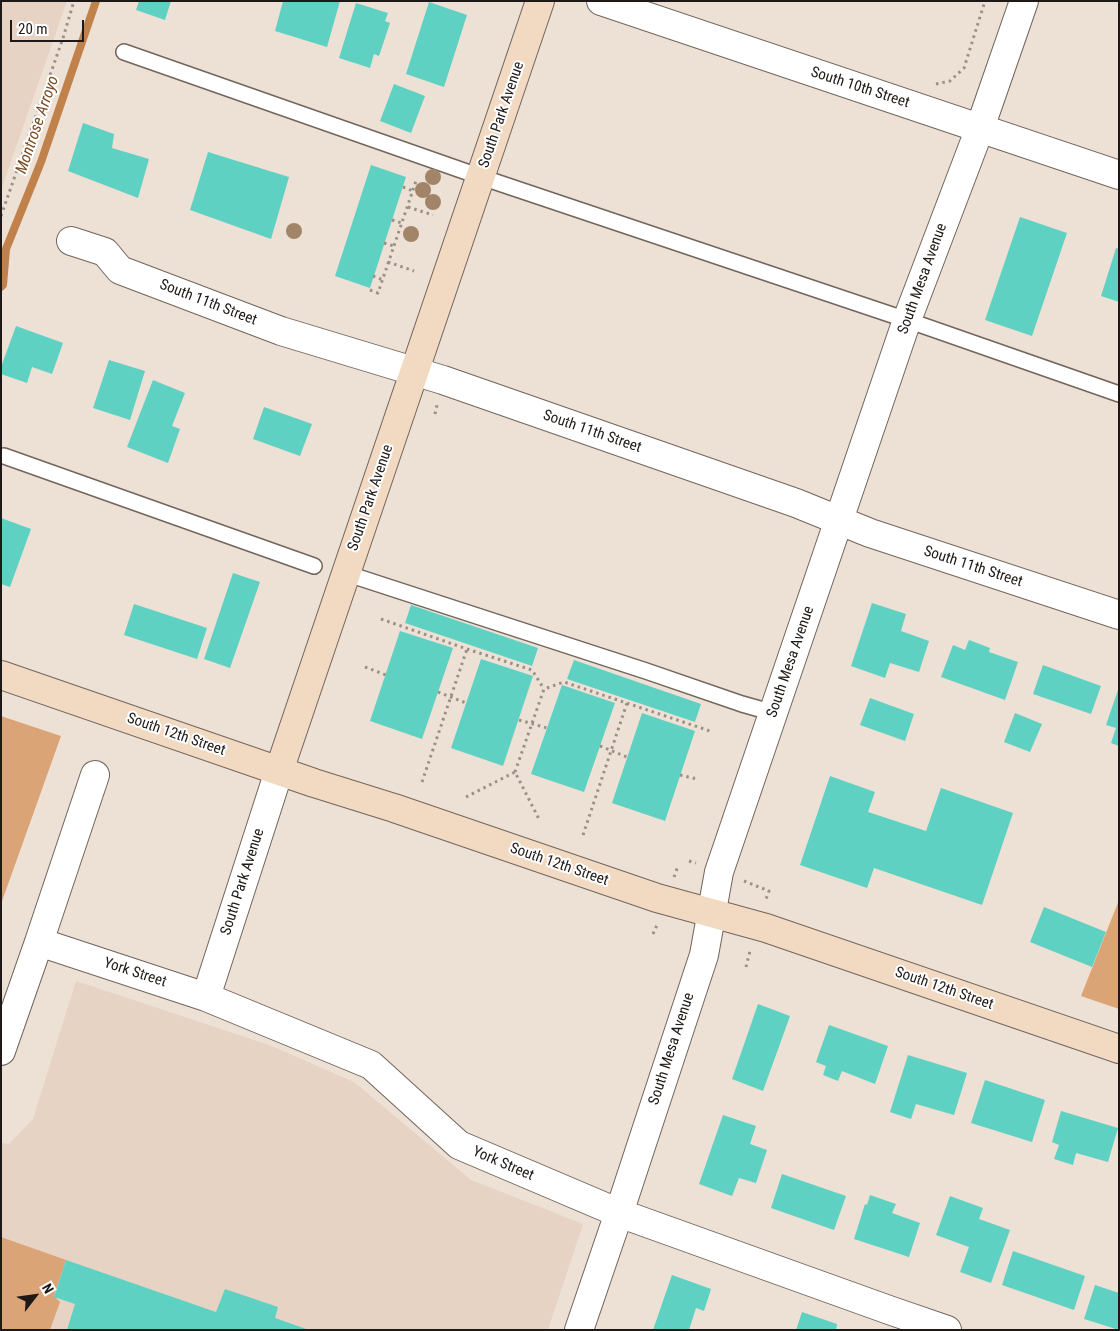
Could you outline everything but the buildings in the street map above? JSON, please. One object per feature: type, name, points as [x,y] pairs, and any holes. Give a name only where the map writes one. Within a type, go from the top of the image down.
[{"type":"street","name":"South Park Avenue","points":[[206,997],[345,573],[540,1]]},
{"type":"street","name":"South 10th Street","points":[[601,1],[1119,175]]},
{"type":"street","name":"South Mesa Avenue","points":[[579,1330],[620,1213],[704,955],[720,872],[907,320],[980,128],[1024,1]]},
{"type":"street","name":"South 11th Street","points":[[71,242],[105,252],[120,270],[272,328],[454,384],[787,500],[870,532],[1119,615]]},
{"type":"street","name":"South 12th Street","points":[[1,675],[314,783],[394,808],[666,901],[766,928],[1119,1049]]},
{"type":"street","points":[[1,1052],[94,775]]},
{"type":"street","name":"York Street","points":[[39,942],[206,997],[371,1065],[459,1145],[620,1213],[885,1320],[947,1330]]},
{"type":"lane","points":[[124,52],[481,177],[907,320],[1119,394]]},
{"type":"lane","points":[[4,456],[314,566]]},
{"type":"lane","points":[[345,573],[774,713]]},
{"type":"path","points":[[1,216],[74,1]]},
{"type":"path","points":[[936,84],[950,81],[964,68],[985,1]]},
{"type":"path","points":[[370,290],[378,293],[416,181]]},
{"type":"path","points":[[403,187],[413,191]]},
{"type":"path","points":[[408,207],[433,214]]},
{"type":"path","points":[[392,220],[402,223]]},
{"type":"path","points":[[384,243],[394,246]]},
{"type":"path","points":[[388,262],[414,271]]},
{"type":"path","points":[[373,276],[383,280]]},
{"type":"path","points":[[381,620],[532,670],[544,689]]},
{"type":"path","points":[[422,782],[467,650]]},
{"type":"path","points":[[364,667],[386,675]]},
{"type":"path","points":[[544,689],[564,682],[713,732]]},
{"type":"path","points":[[466,797],[515,772],[544,689]]},
{"type":"path","points":[[438,692],[466,703]]},
{"type":"path","points":[[583,836],[627,703]]},
{"type":"path","points":[[519,720],[547,728]]},
{"type":"path","points":[[600,746],[628,757]]},
{"type":"path","points":[[515,772],[540,821]]},
{"type":"path","points":[[680,774],[697,779]]},
{"type":"shaded area","points":[[1,1],[67,1],[1,190]]},
{"type":"shaded area","points":[[1,716],[61,736],[1,904]]},
{"type":"shaded area","points":[[1119,900],[1119,1009],[1081,996]]},
{"type":"shaded area","points":[[76,981],[269,1045],[354,1082],[471,1180],[583,1224],[548,1330],[1,1330],[1,1143],[9,1144],[33,1119]]},
{"type":"shaded area","points":[[1,1237],[66,1260],[54,1296],[60,1302],[50,1330],[1,1330]]},
{"type":"waterway","name":"Montrose Arroyo","points":[[1,287],[3,285],[6,249],[41,162],[96,1]]}]
